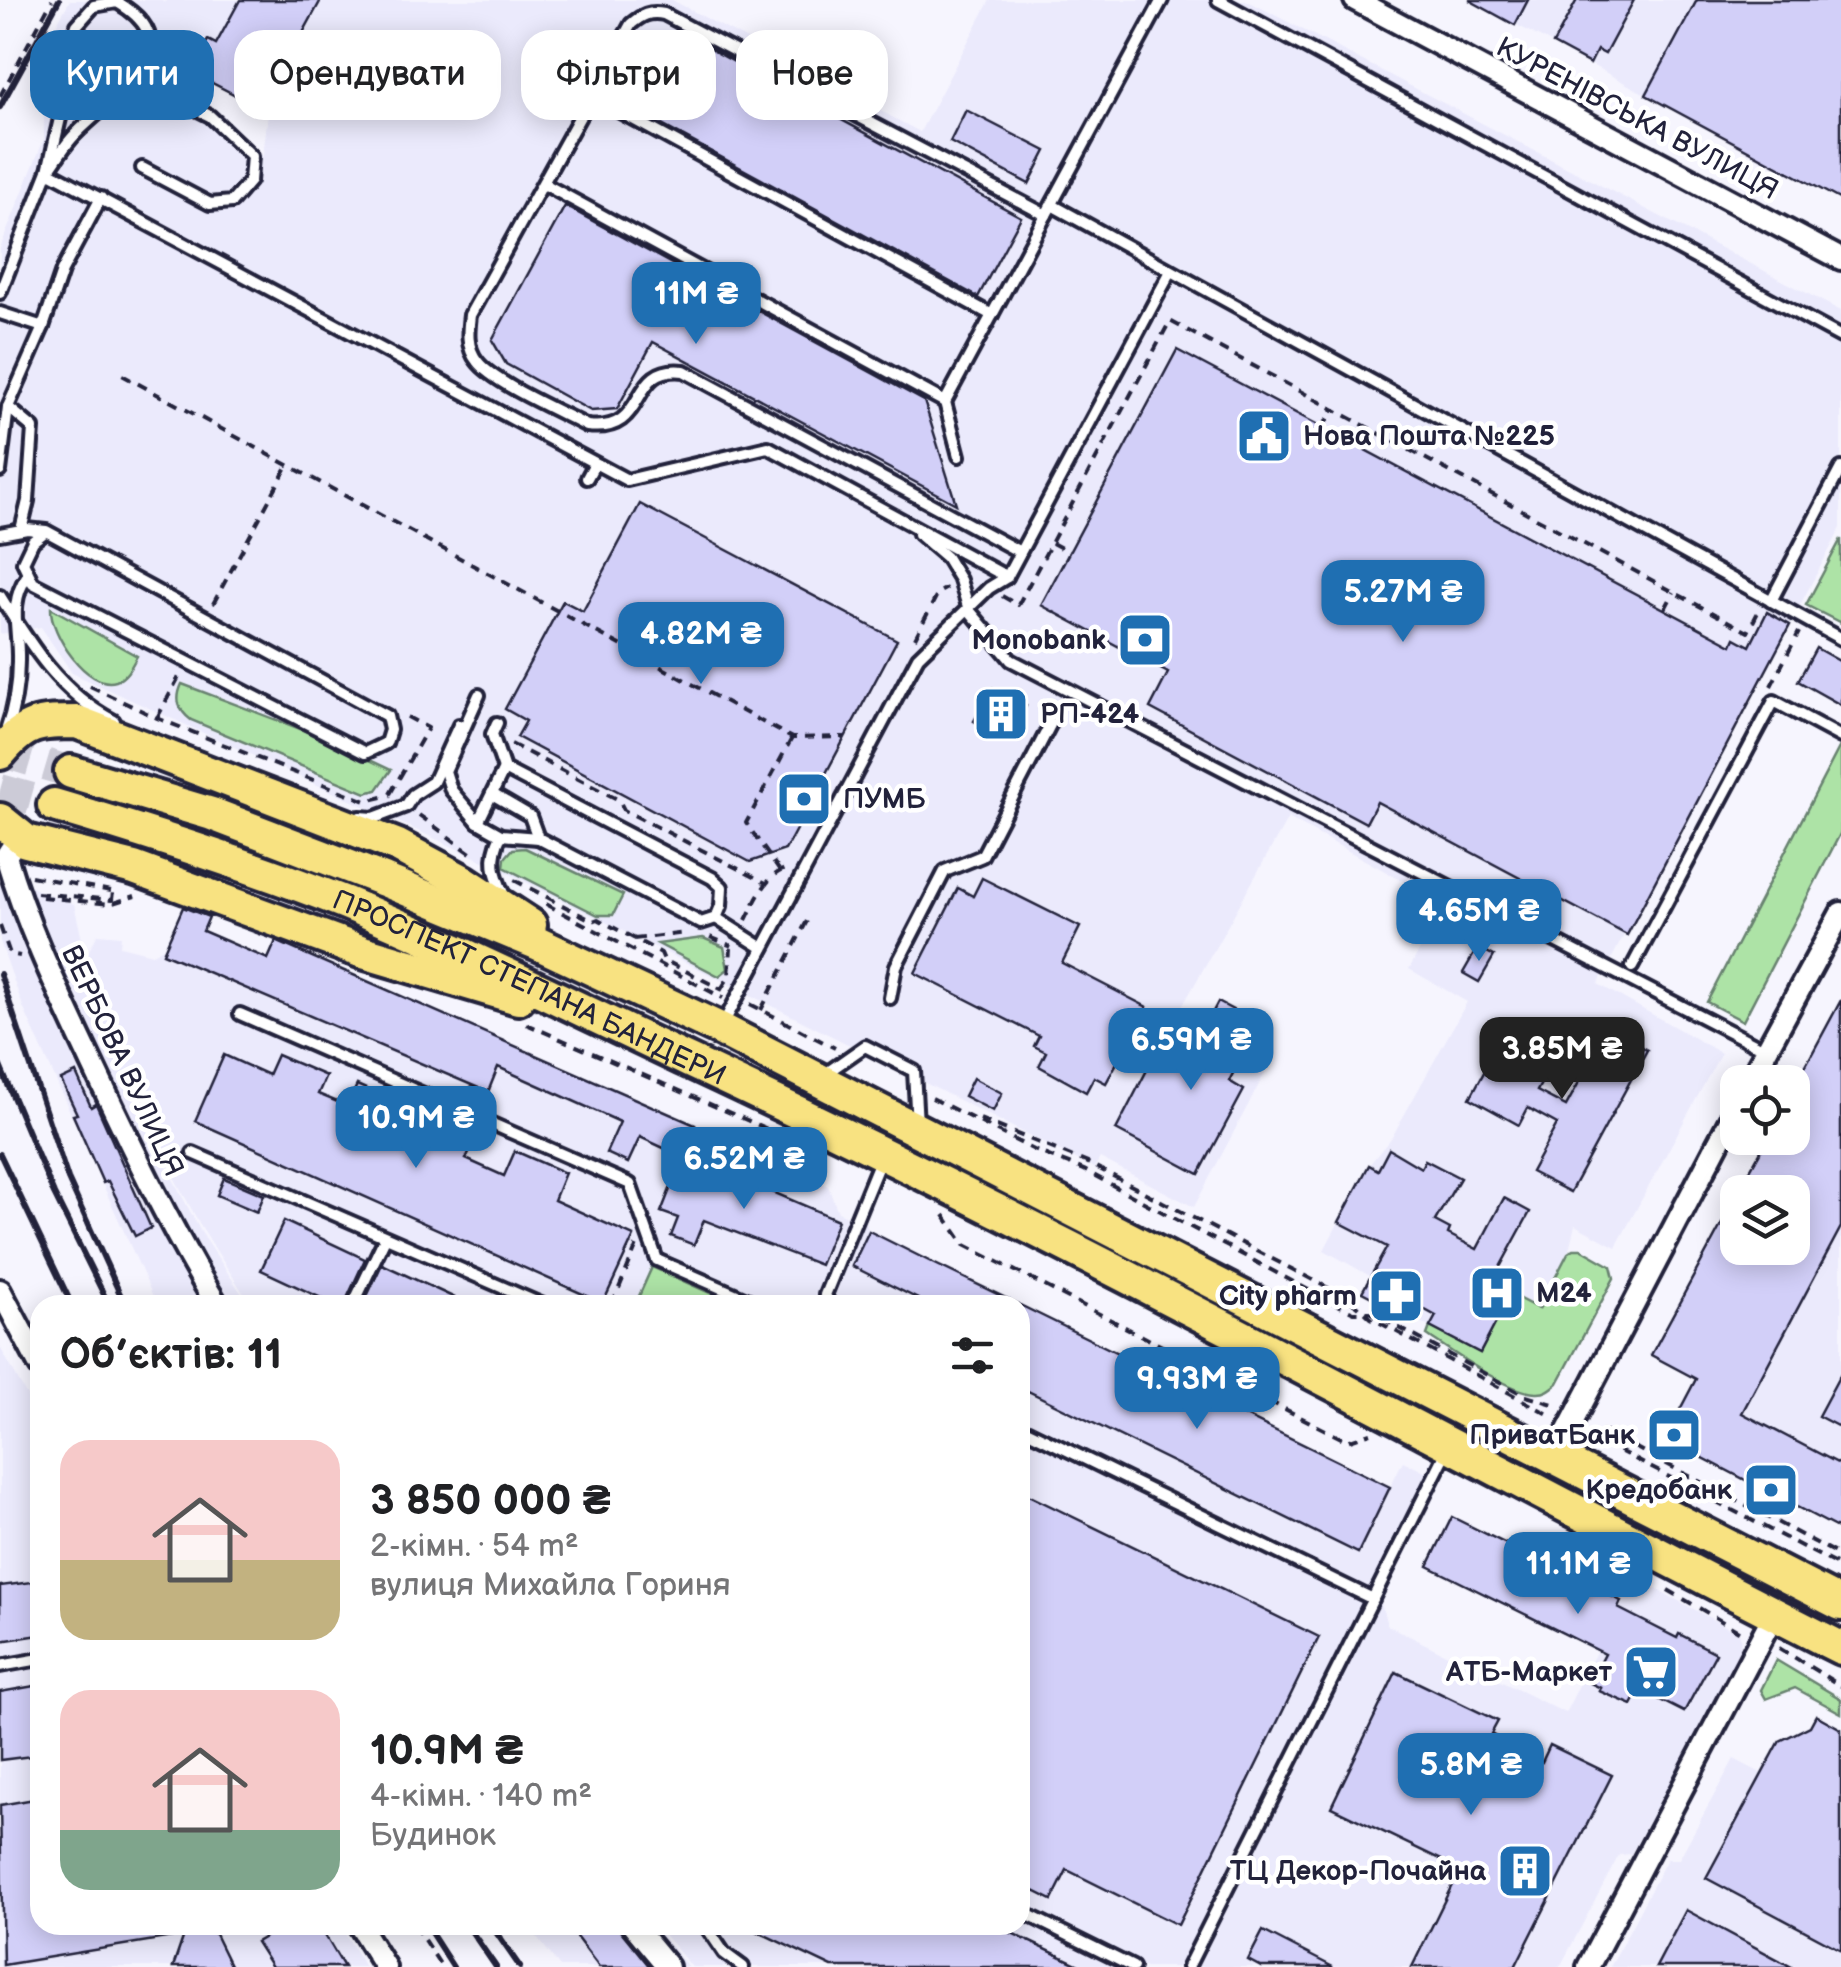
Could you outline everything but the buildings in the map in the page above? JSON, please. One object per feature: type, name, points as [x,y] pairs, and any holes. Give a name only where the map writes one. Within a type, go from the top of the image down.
[{"type":"main road","points":[[0,749],[17,733],[40,722],[77,722],[398,846],[463,881],[595,969]]},
{"type":"main road","name":"ПРОСПЕКТ СТЕПАНА БАНДЕРИ","points":[[71,772],[246,827],[595,969],[720,1029],[1841,1604]]},
{"type":"main road","name":"ПРОСПЕКТ СТЕПАНА БАНДЕРИ","points":[[54,805],[185,844],[344,903],[613,1025],[883,1153],[1451,1444],[1767,1626],[1841,1648]]},
{"type":"main road","points":[[0,820],[26,841],[134,868],[363,952],[613,1025]]},
{"type":"street","name":"КУРЕНІВСЬКА ВУЛИЦЯ","points":[[1355,0],[1841,258]]},
{"type":"street","name":"ВЕРБОВА ВУЛИЦЯ","points":[[26,841],[14,844],[6,856],[38,946],[139,1164],[211,1295]]},
{"type":"street","points":[[1758,1065],[1841,913]]},
{"type":"street","points":[[1554,1456],[1720,1140]]},
{"type":"street","points":[[0,1290],[30,1347]]},
{"type":"street","points":[[1588,1967],[1767,1626]]},
{"type":"street","points":[[365,1935],[385,1967]]},
{"type":"street","points":[[641,1935],[668,1967]]},
{"type":"lane","points":[[959,456],[946,402],[1162,0]]},
{"type":"lane","points":[[1218,0],[1841,337]]},
{"type":"lane","points":[[75,30],[94,6],[117,2],[137,14],[145,30]]},
{"type":"lane","points":[[628,30],[640,16],[653,12],[695,30]]},
{"type":"lane","points":[[716,40],[1171,270],[1841,639]]},
{"type":"lane","points":[[0,293],[48,171],[60,120]]},
{"type":"lane","points":[[48,171],[72,138],[93,120]]},
{"type":"lane","points":[[142,168],[210,204],[232,202],[250,182],[252,156],[214,120]]},
{"type":"lane","points":[[578,120],[470,315],[467,338],[476,360],[492,375],[587,426],[603,428],[618,424],[629,414],[655,374],[668,369],[684,371],[1020,552]]},
{"type":"lane","points":[[635,120],[992,315]]},
{"type":"lane","points":[[48,171],[627,480],[768,446],[1007,576]]},
{"type":"lane","points":[[544,184],[946,402]]},
{"type":"lane","points":[[0,470],[8,406],[43,327],[62,270],[101,198]]},
{"type":"lane","points":[[720,1029],[918,657],[989,588],[1007,576],[1171,270]]},
{"type":"lane","points":[[0,312],[43,327]]},
{"type":"lane","points":[[8,406],[33,428],[28,500],[21,530]]},
{"type":"lane","points":[[588,478],[594,464]]},
{"type":"lane","points":[[1771,600],[1841,468]]},
{"type":"lane","points":[[898,517],[946,557],[960,580],[969,610],[1011,660],[1766,1050]]},
{"type":"lane","points":[[0,534],[21,530],[46,532],[387,716],[390,730],[386,743],[366,753],[33,583],[23,562],[33,541],[46,532]]},
{"type":"lane","points":[[0,749],[12,712],[18,664],[14,618],[18,589],[27,576]]},
{"type":"lane","points":[[0,596],[42,661],[65,688],[107,718],[235,783]]},
{"type":"lane","points":[[314,814],[374,818],[406,806],[413,795],[432,782],[452,737],[478,695],[446,771],[451,790],[478,822],[501,835],[538,838],[701,923],[716,918],[722,887],[712,878],[504,768]]},
{"type":"lane","points":[[1632,966],[1774,701],[1841,737]]},
{"type":"lane","points":[[890,998],[896,966],[945,872],[982,856],[1051,724]]},
{"type":"lane","points":[[478,822],[504,768],[495,728]]},
{"type":"lane","points":[[492,794],[530,816],[538,838]]},
{"type":"lane","points":[[501,835],[493,852],[492,868],[511,912]]},
{"type":"lane","points":[[716,918],[763,948]]},
{"type":"lane","points":[[240,1014],[630,1184],[658,1260],[737,1295]]},
{"type":"lane","points":[[818,1080],[865,1046],[914,1072],[918,1131]]},
{"type":"lane","points":[[193,1153],[519,1295]]},
{"type":"lane","points":[[825,1295],[883,1153]]},
{"type":"lane","points":[[357,1295],[385,1238]]},
{"type":"lane","points":[[1030,1433],[1372,1599]]},
{"type":"lane","points":[[1188,1967],[1451,1444]]},
{"type":"lane","points":[[0,1666],[30,1661]]},
{"type":"lane","points":[[1030,1916],[1133,1967]]},
{"type":"lane","points":[[713,1935],[724,1952],[743,1967]]},
{"type":"path","points":[[0,96],[52,0]]},
{"type":"path","points":[[1018,605],[1170,321],[1748,632]]},
{"type":"path","points":[[122,374],[792,738],[846,738]]},
{"type":"path","points":[[1323,427],[1333,409]]},
{"type":"path","points":[[214,604],[288,465]]},
{"type":"path","points":[[1052,543],[1069,552]]},
{"type":"path","points":[[1664,609],[1674,592]]},
{"type":"path","points":[[914,641],[938,593]]},
{"type":"path","points":[[157,718],[180,675]]},
{"type":"path","points":[[495,728],[619,800],[624,810],[768,884]]},
{"type":"path","points":[[779,870],[746,823],[792,738]]},
{"type":"path","points":[[390,794],[416,748]]},
{"type":"path","points":[[30,876],[113,891],[150,893]]},
{"type":"path","points":[[20,899],[41,892],[112,900],[113,891]]},
{"type":"path","points":[[20,899],[41,897],[110,904],[136,894]]},
{"type":"path","points":[[664,960],[761,1010],[808,919]]},
{"type":"path","points":[[0,926],[10,954],[25,957]]},
{"type":"path","points":[[721,989],[729,978],[731,948]]},
{"type":"path","points":[[544,1023],[524,1020],[790,1139]]},
{"type":"path","points":[[1365,1312],[1341,1306],[1094,1175],[1036,1151],[948,1106],[1088,1163],[1526,1396],[1553,1404]]},
{"type":"path","points":[[759,1117],[775,1125]]},
{"type":"path","points":[[954,1218],[942,1213],[966,1245],[1348,1440],[1380,1430]]},
{"type":"path","points":[[616,1295],[645,1226]]},
{"type":"path","points":[[1365,1312],[1571,1426],[1841,1567]]},
{"type":"path","points":[[1602,1430],[1841,1556]]},
{"type":"path","points":[[1664,1582],[1767,1626],[1841,1686]]},
{"type":"path","points":[[421,1935],[442,1967]]},
{"type":"shaded area","points":[[70,0],[672,0],[736,34],[736,120],[888,120],[888,115],[920,132],[990,0],[1246,0],[1841,311],[1841,528],[1598,984],[1721,1053],[1616,1247],[1575,1225],[1568,1253],[1539,1310],[1480,1353],[1362,1292],[1370,1276],[1324,1250],[1369,1165],[1392,1137],[1467,1002],[1409,969],[1445,904],[1288,818],[1173,1023],[1265,1073],[1194,1207],[1100,1158],[1094,1168],[486,862],[72,673],[41,627],[0,634],[0,248],[44,139],[44,120],[214,120],[214,113],[263,156],[267,120],[501,120],[501,30],[234,30],[234,95],[214,84],[214,30],[53,30]]},
{"type":"shaded area","points":[[1469,0],[1841,0],[1841,200],[1553,44]]},
{"type":"shaded area","points":[[0,867],[39,891],[74,904],[85,953],[69,982],[84,1015],[71,982],[98,934],[121,936],[120,946],[152,954],[167,946],[164,954],[487,1092],[498,1067],[620,1122],[606,1153],[627,1163],[640,1137],[681,1156],[695,1125],[828,1186],[838,1212],[866,1224],[869,1231],[853,1267],[910,1295],[245,1295],[203,1230],[146,1126],[142,1129],[146,1128],[201,1232],[242,1295],[153,1295],[23,1007],[0,941]]},
{"type":"shaded area","points":[[1841,1000],[1841,1530],[1665,1438],[1696,1379],[1651,1355],[1720,1226],[1720,1265],[1810,1265],[1810,1175],[1747,1175],[1759,1155],[1810,1155],[1810,1087]]},
{"type":"shaded area","points":[[0,1347],[30,1402],[30,1935],[346,1935],[365,1967],[0,1967]]},
{"type":"shaded area","points":[[1030,1392],[1357,1553],[1403,1461],[1442,1481],[1381,1603],[1387,1625],[1565,1713],[1634,1577],[1740,1634],[1741,1650],[1631,1854],[1619,1855],[1560,1967],[692,1967],[665,1935],[1030,1935]]},
{"type":"shaded area","points":[[1769,1757],[1838,1792],[1841,1790],[1841,1967],[1610,1967],[1667,1859],[1679,1859],[1734,1759],[1761,1773]]},
{"type":"shaded area","points":[[536,1935],[661,1935],[688,1967],[560,1967]]},
{"type":"green space","points":[[1841,539],[1841,623],[1806,605]]},
{"type":"green space","points":[[51,608],[137,656],[126,674],[116,681],[105,681],[82,668],[63,644]]},
{"type":"green space","points":[[182,684],[319,736],[391,770],[377,790],[366,793],[191,720],[179,704]]},
{"type":"green space","points":[[1841,744],[1841,832],[1743,1021],[1707,1002]]},
{"type":"green space","points":[[525,848],[623,895],[613,915],[598,915],[504,867],[505,858],[513,849]]},
{"type":"green space","points":[[703,938],[724,947],[728,969],[719,976],[658,944]]},
{"type":"green space","points":[[1574,1249],[1611,1266],[1614,1278],[1558,1383],[1548,1391],[1536,1393],[1511,1386],[1427,1335],[1430,1327],[1480,1353],[1510,1294],[1539,1309],[1568,1253]]},
{"type":"green space","points":[[652,1267],[715,1295],[639,1295]]},
{"type":"green space","points":[[1776,1660],[1841,1699],[1841,1713],[1795,1688],[1766,1699],[1761,1690]]},
{"type":"tunnel","points":[[0,751],[71,772]]},
{"type":"tunnel","points":[[0,790],[54,805]]},
{"type":"railway","points":[[0,107],[59,0]]},
{"type":"railway","points":[[0,974],[68,1179],[120,1295]]},
{"type":"railway","points":[[0,1066],[54,1194],[104,1295]]},
{"type":"railway","points":[[0,1154],[67,1295]]},
{"type":"railway","points":[[432,1935],[453,1967]]},
{"type":"railway","points":[[474,1935],[496,1967]]},
{"type":"railway","points":[[498,1935],[520,1967]]},
{"type":"place","name":"Нова Пошта №225","points":[[1264,436]]},
{"type":"place","name":"Monobank","points":[[1145,640]]},
{"type":"place","name":"РП-424","points":[[1001,714]]},
{"type":"place","name":"ПУМБ","points":[[804,799]]},
{"type":"place","name":"М24","points":[[1497,1293]]},
{"type":"place","name":"City pharm","points":[[1396,1296]]},
{"type":"place","name":"ПриватБанк","points":[[1674,1435]]},
{"type":"place","name":"Кредобанк","points":[[1771,1490]]},
{"type":"place","name":"АТБ-Маркет","points":[[1651,1672]]},
{"type":"place","name":"ТЦ Декор-Почайна","points":[[1525,1871]]}]
